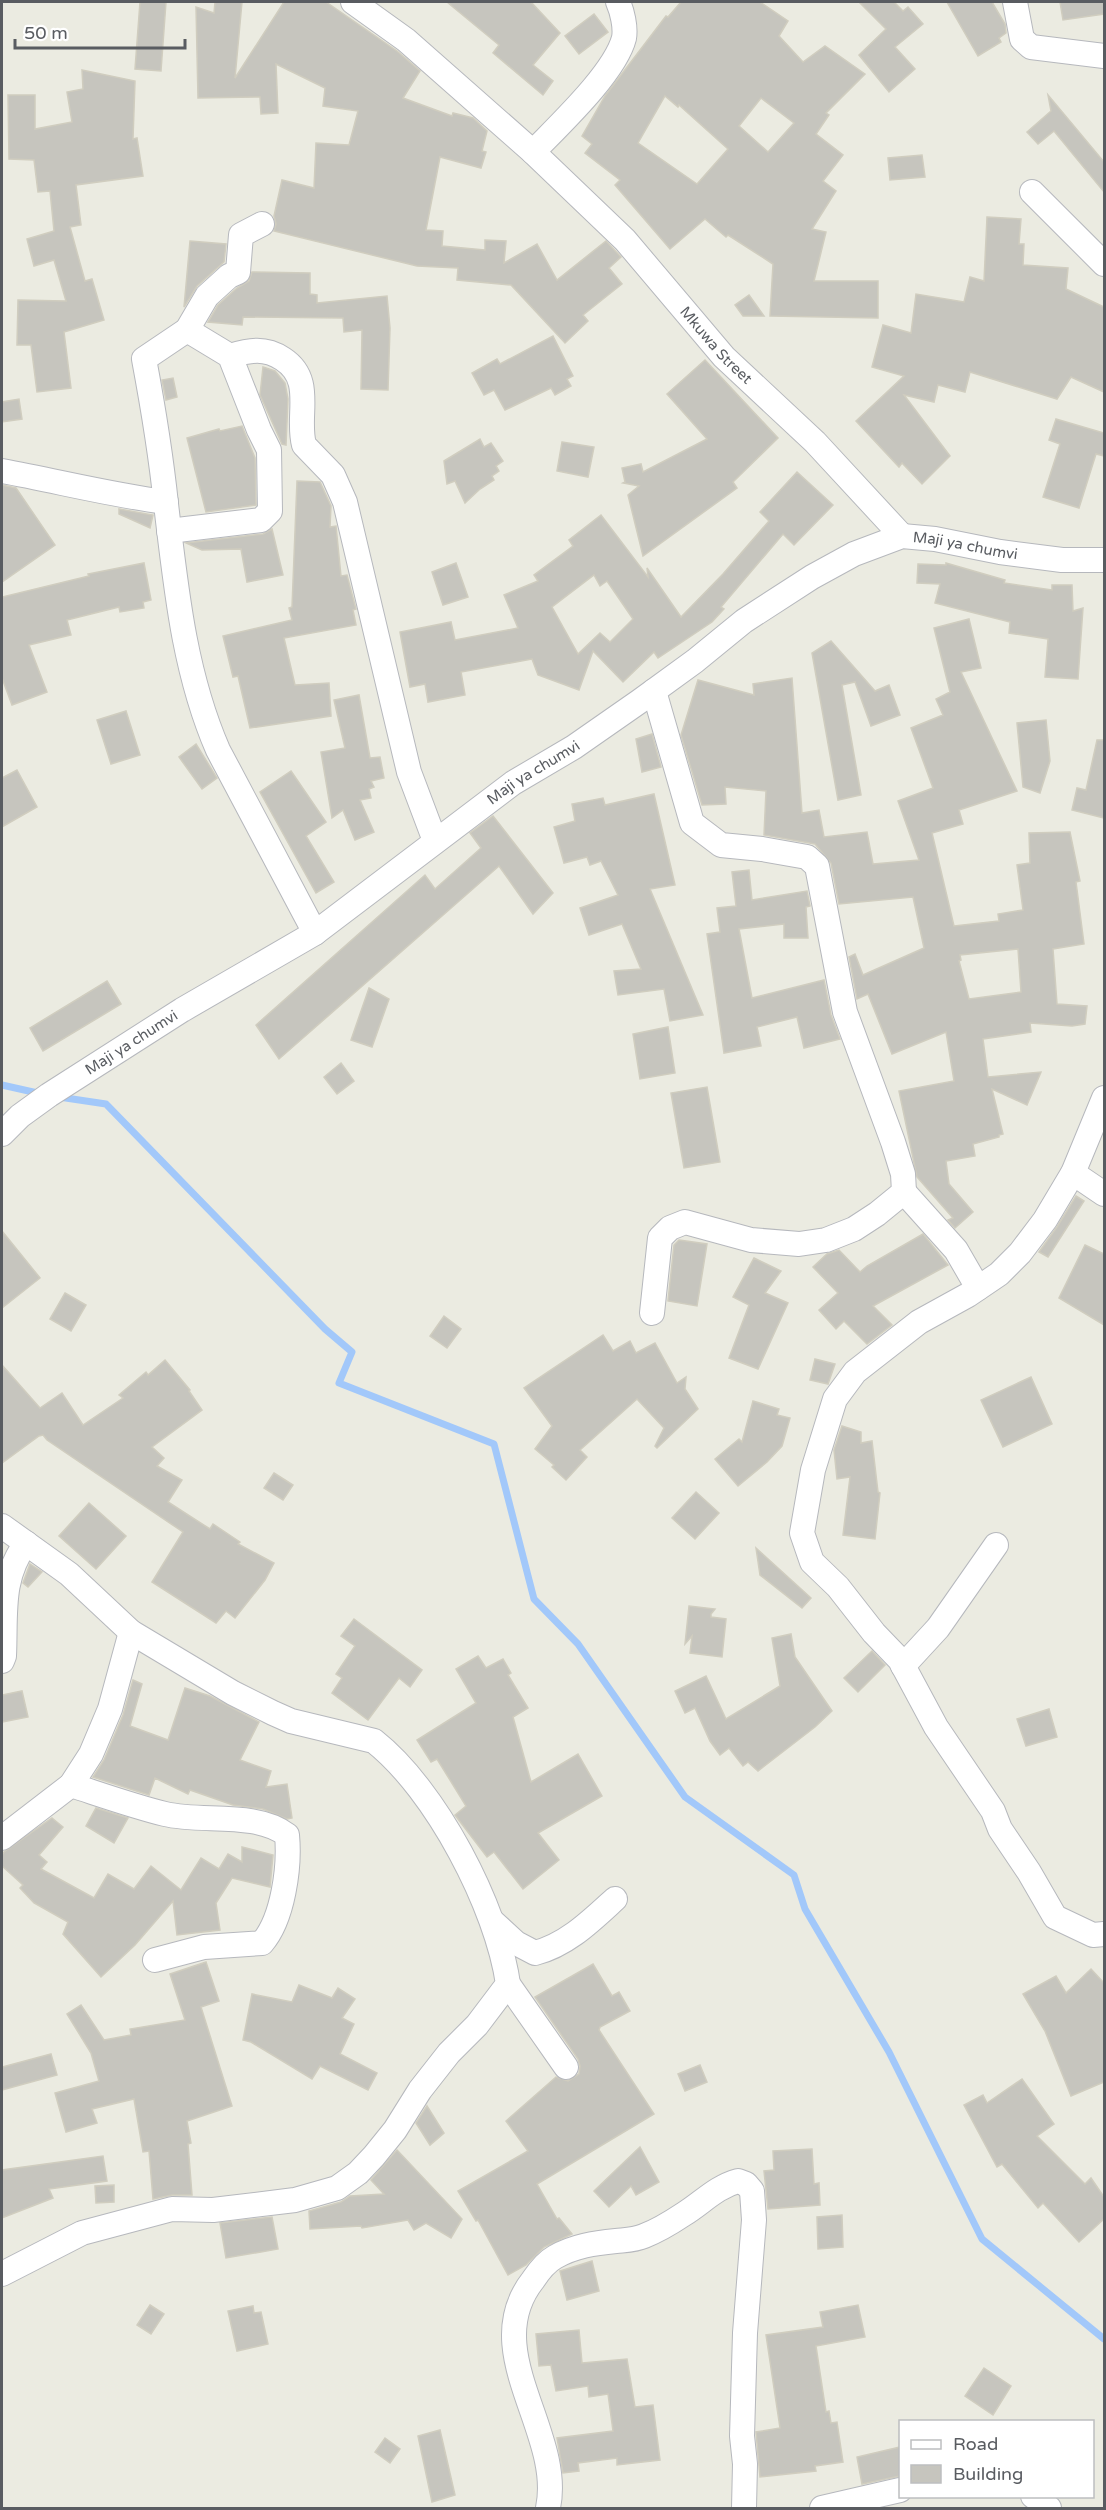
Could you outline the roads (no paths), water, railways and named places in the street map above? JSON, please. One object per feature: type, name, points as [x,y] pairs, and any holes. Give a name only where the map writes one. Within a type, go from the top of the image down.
[{"type":"street","name":"Mkuwa Street","points":[[353,2],[406,40],[533,152],[625,240],[724,357],[815,442],[902,536]]},
{"type":"street","points":[[533,152],[585,98],[619,52],[624,35],[618,2]]},
{"type":"street","points":[[1015,2],[1022,39],[1031,47],[1104,56]]},
{"type":"street","points":[[1032,192],[1104,264]]},
{"type":"street","points":[[262,224],[241,235],[238,272],[229,276],[207,296],[188,330],[144,359],[154,411],[178,604],[189,659],[207,727],[315,933]]},
{"type":"street","points":[[169,531],[261,520],[270,511],[269,450],[230,356],[188,330]]},
{"type":"street","points":[[230,356],[257,350],[267,351],[288,362],[297,371],[301,380],[304,445],[333,475],[345,502],[409,772],[435,841]]},
{"type":"street","points":[[2,471],[61,481],[113,495],[166,502]]},
{"type":"street","name":"Maji ya chumvi","points":[[2,1134],[20,1116],[49,1095],[182,1010],[315,933],[513,783],[574,747],[654,691],[744,621],[812,577],[854,554],[902,536],[935,539],[1000,552],[1062,560],[1104,560]]},
{"type":"street","points":[[654,691],[692,823],[721,845],[807,856],[817,866],[844,1012],[893,1142],[903,1174],[904,1192],[956,1250],[978,1288]]},
{"type":"street","points":[[1104,1098],[1073,1173],[1045,1220],[1020,1253],[999,1274],[919,1322],[855,1372],[835,1399],[813,1470],[802,1533],[812,1562],[838,1587],[903,1666],[936,1726],[993,1811],[1000,1829],[1029,1872],[1055,1917],[1093,1935],[1104,1934]]},
{"type":"street","points":[[1073,1173],[1104,1194]]},
{"type":"street","points":[[652,1313],[660,1238],[670,1228],[685,1222],[751,1240],[800,1244],[826,1240],[854,1229],[904,1192]]},
{"type":"street","points":[[2,1526],[69,1574],[131,1632],[251,1703],[291,1721],[354,1734],[379,1744],[430,1805],[453,1842],[492,1921],[508,1984],[566,2067]]},
{"type":"street","points":[[2,1661],[6,1583],[18,1554],[26,1543]]},
{"type":"street","points":[[903,1666],[938,1628],[996,1545]]},
{"type":"street","points":[[2,1838],[71,1785],[91,1754],[110,1709],[131,1632]]},
{"type":"street","points":[[71,1785],[167,1815],[239,1820],[277,1827],[287,1835],[289,1859],[287,1874],[271,1932],[262,1943],[204,1947],[155,1960]]},
{"type":"street","points":[[492,1921],[516,1943],[535,1953],[550,1949],[573,1934],[615,1899]]},
{"type":"street","points":[[2,2274],[82,2233],[172,2209],[213,2210],[296,2200],[337,2188],[358,2173],[381,2147],[448,2053],[483,2018],[508,1984]]},
{"type":"street","points":[[548,2508],[550,2483],[544,2449],[520,2374],[514,2343],[518,2303],[527,2287],[554,2257],[584,2245],[643,2237],[684,2214],[713,2192],[738,2181],[746,2184],[752,2191],[754,2220],[745,2333],[742,2436],[744,2508]]},
{"type":"street","points":[[822,2508],[899,2490]]},
{"type":"street","points":[[1036,2498],[1050,2508]]},
{"type":"waterway","points":[[2,1085],[42,1094]]},
{"type":"waterway","points":[[59,1097],[106,1104],[325,1329],[352,1352],[339,1383],[494,1444],[534,1599],[578,1644],[685,1797],[794,1875],[805,1909],[889,2052],[982,2239],[1104,2339]]}]
